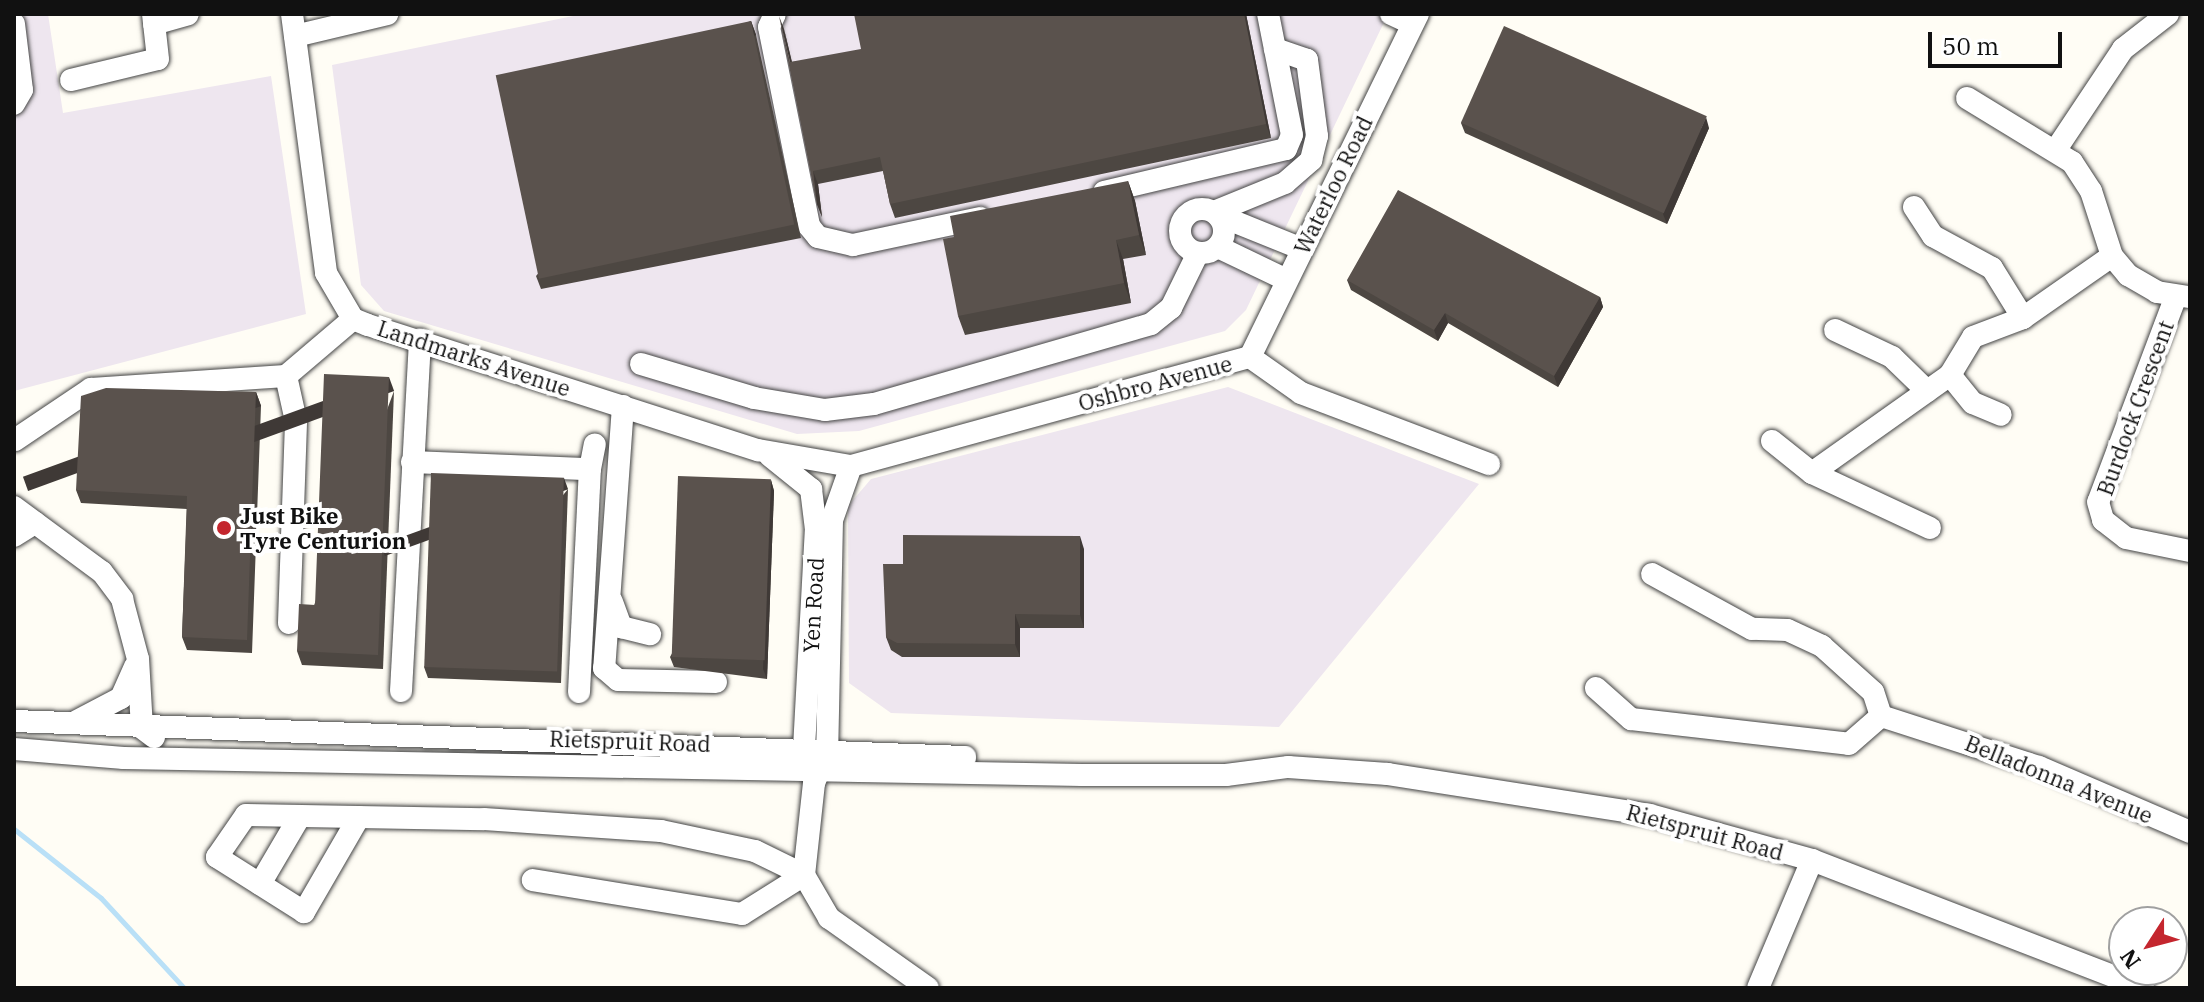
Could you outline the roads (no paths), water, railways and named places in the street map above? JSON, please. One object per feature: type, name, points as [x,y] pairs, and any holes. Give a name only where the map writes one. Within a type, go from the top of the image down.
[{"type":"street","points":[[71,80],[158,59],[154,19],[188,14]]},
{"type":"street","points":[[775,14],[769,27],[809,226],[818,237],[853,245],[1002,214]]},
{"type":"street","points":[[1077,198],[1286,149],[1292,135],[1268,14]]},
{"type":"street","points":[[2057,148],[2123,49],[2168,14]]},
{"type":"street","points":[[294,25],[381,15]]},
{"type":"street","name":"Waterloo Road","points":[[1250,357],[1407,17]]},
{"type":"street","points":[[14,24],[22,90],[14,104]]},
{"type":"street","name":"Landmarks Avenue","points":[[294,25],[326,273],[353,319],[758,450],[851,466]]},
{"type":"street","points":[[1216,214],[1285,183],[1311,160],[1317,136],[1307,60],[1275,49]]},
{"type":"street","points":[[1967,98],[2057,148],[2091,191],[2112,256],[2142,285],[2183,297]]},
{"type":"street","points":[[1914,207],[1933,236],[1992,268],[2023,318]]},
{"type":"street","points":[[1287,280],[1182,240],[1180,226],[1194,211],[1216,214],[1302,249]]},
{"type":"street","points":[[641,364],[754,398],[825,410],[874,404],[1160,320],[1224,227],[1216,214]]},
{"type":"street","points":[[1812,473],[1950,375],[1973,337],[2023,318],[2112,256]]},
{"type":"street","name":"Burdock Crescent","points":[[2183,297],[2098,502],[2103,520],[2126,538],[2190,551]]},
{"type":"street","points":[[15,440],[91,389],[286,376],[353,319]]},
{"type":"street","points":[[1835,330],[1892,357],[1927,391]]},
{"type":"street","points":[[401,691],[420,340]]},
{"type":"street","name":"Oshbro Avenue","points":[[851,466],[1250,357],[1301,393],[1489,464]]},
{"type":"street","points":[[1950,375],[1973,403],[2001,415]]},
{"type":"street","points":[[286,376],[296,421],[289,623]]},
{"type":"street","points":[[623,406],[604,668],[610,678],[716,682]]},
{"type":"street","points":[[1772,441],[1812,473],[1930,528]]},
{"type":"street","points":[[579,692],[590,469],[595,444]]},
{"type":"street","name":"Yen Road","points":[[758,450],[811,489],[816,527],[815,764]]},
{"type":"street","points":[[412,462],[590,469]]},
{"type":"street","name":"Yen Road","points":[[804,875],[832,520],[851,466]]},
{"type":"street","points":[[14,507],[102,572],[122,599],[138,659],[142,728],[155,738],[217,744],[243,757]]},
{"type":"street","points":[[14,536],[35,523]]},
{"type":"street","points":[[1596,688],[1631,719],[1849,744],[1881,716],[1873,692],[1822,646],[1787,630],[1752,629],[1652,574]]},
{"type":"street","points":[[610,593],[621,627],[650,634]]},
{"type":"street","points":[[53,728],[107,710],[121,698],[138,659]]},
{"type":"street","name":"Belladonna Avenue","points":[[1881,716],[2039,767],[2190,832]]},
{"type":"street","name":"Rietspruit Road","points":[[14,721],[53,728],[142,728],[815,764]]},
{"type":"street","name":"Rietspruit Road","points":[[14,749],[243,757],[815,764],[1203,764],[1246,772],[1288,767],[1506,789],[1650,815],[1812,860],[2143,988]]},
{"type":"street","points":[[359,817],[304,912],[217,857],[246,815],[359,817],[661,831],[755,851],[804,875],[829,918],[928,988]]},
{"type":"street","points":[[260,884],[300,816]]},
{"type":"street","points":[[1758,988],[1812,860]]},
{"type":"street","points":[[533,880],[742,914],[804,875]]},
{"type":"waterway","points":[[14,829],[101,898],[184,988]]},
{"type":"place","name":"Just Bike Tyre Centurion","points":[[224,528]]}]
